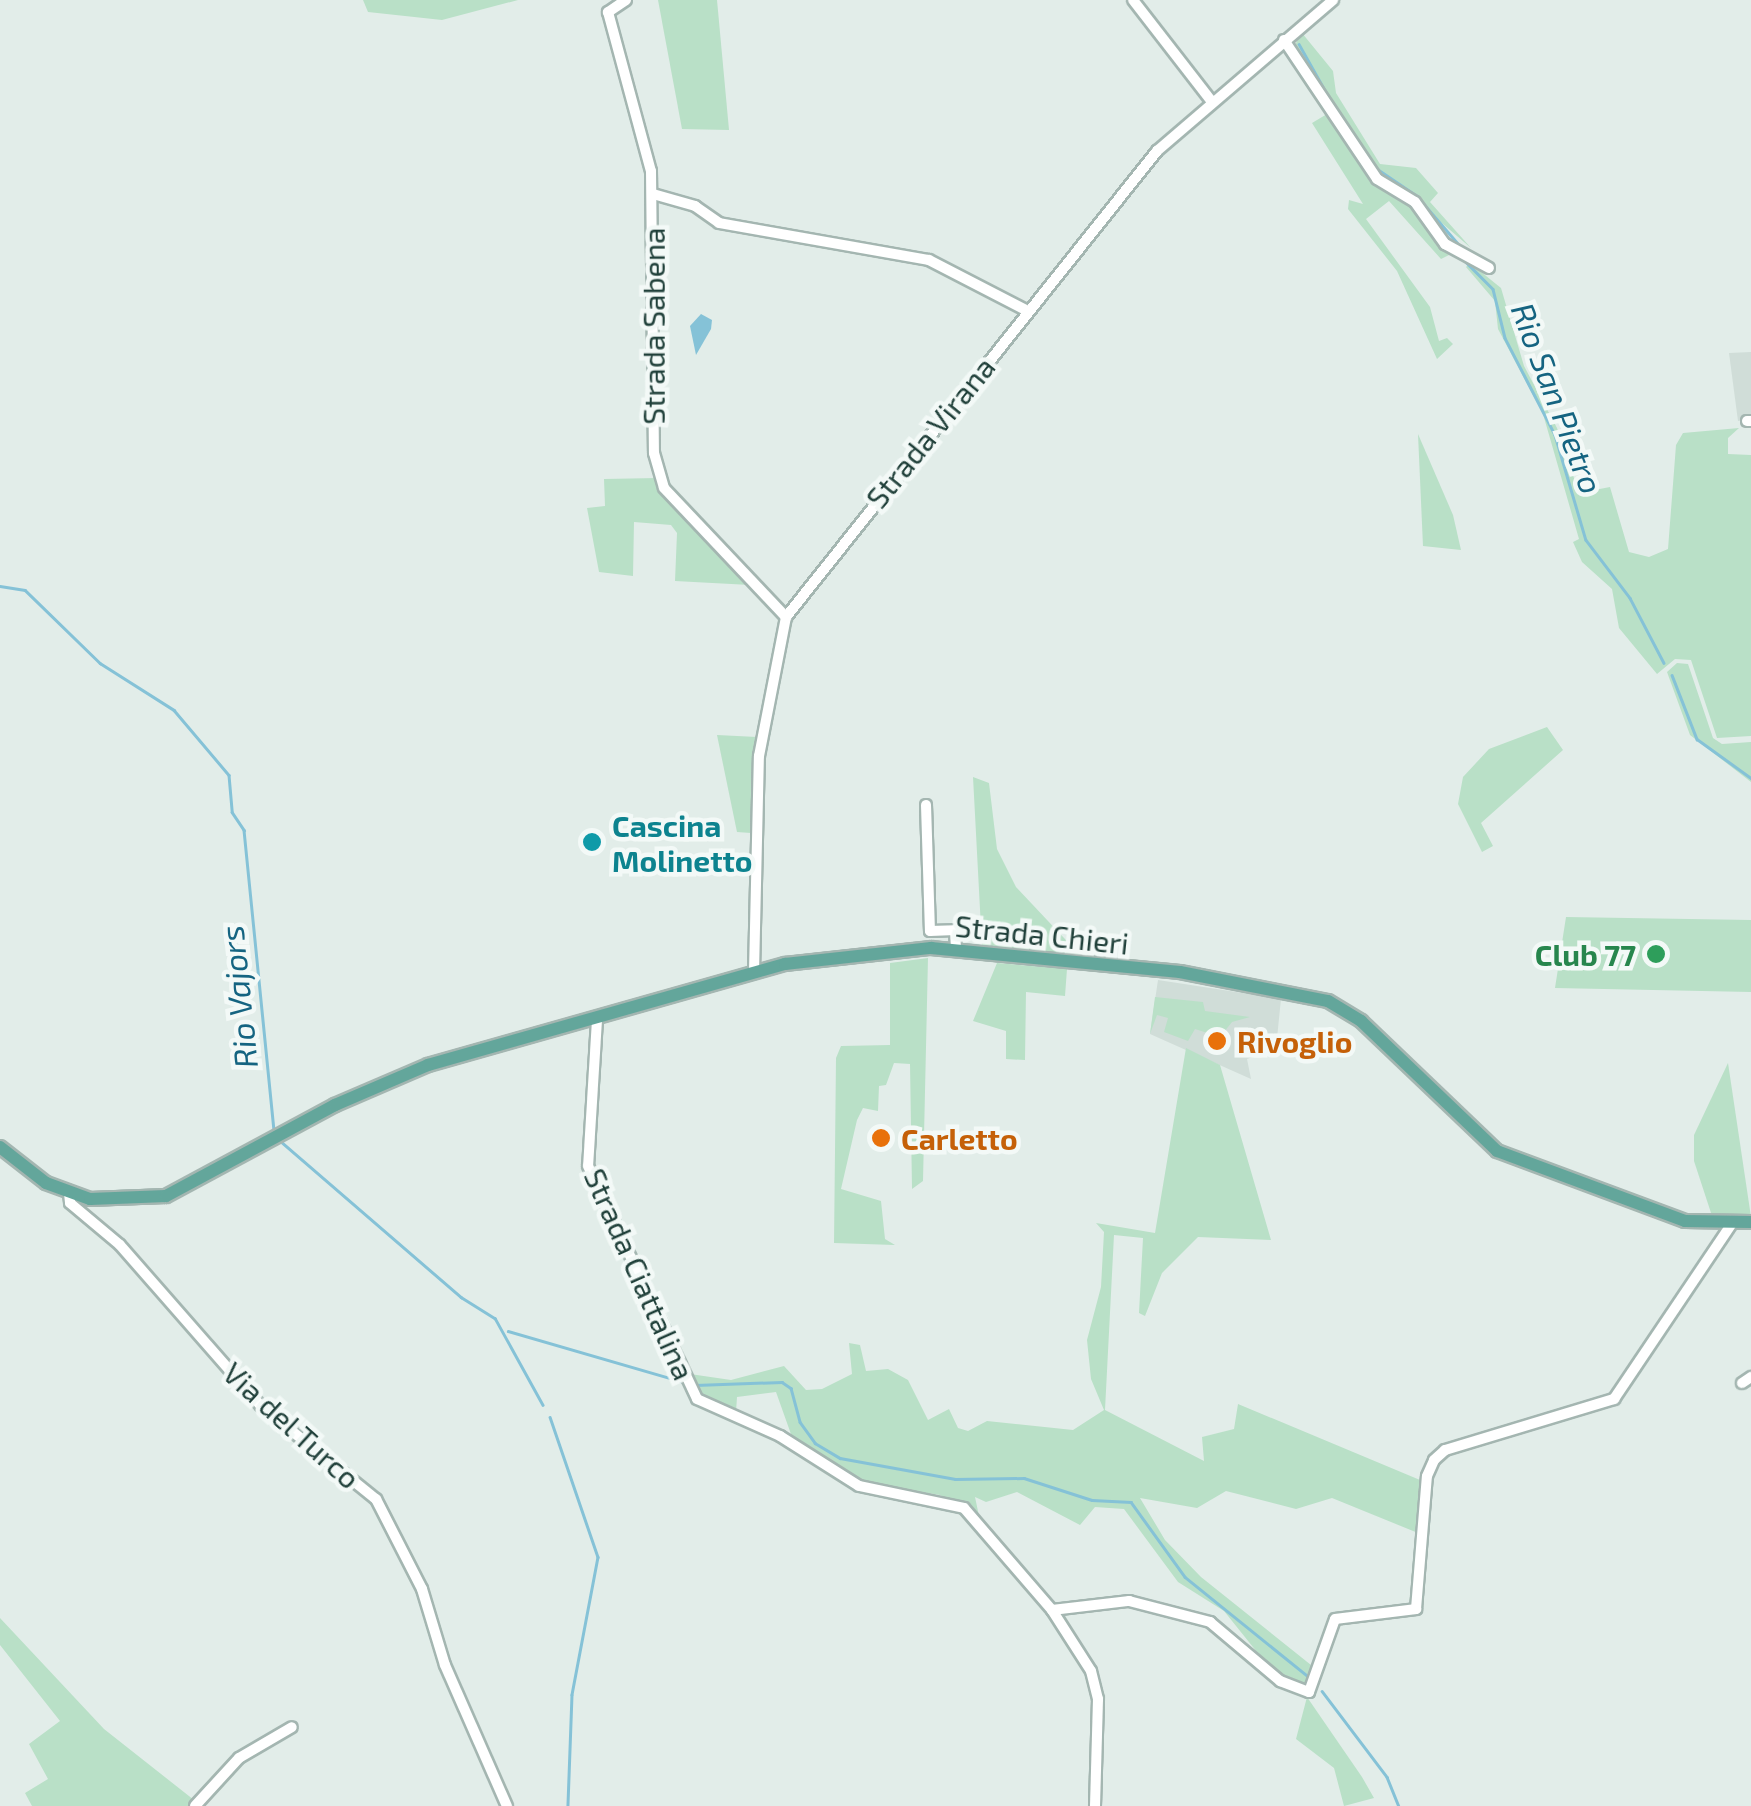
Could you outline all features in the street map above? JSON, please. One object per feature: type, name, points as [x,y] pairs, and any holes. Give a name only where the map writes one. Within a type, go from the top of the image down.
[{"type":"main road","name":"Strada Chieri","points":[[0,1147],[46,1183],[69,1192],[111,1202],[166,1196],[428,1065],[597,1020],[754,972],[864,952],[956,950],[1180,972],[1328,1000],[1361,1022],[1498,1151],[1685,1221],[1732,1225],[1751,1222]]},
{"type":"street","name":"Strada Sabena","points":[[626,0],[608,12],[653,194],[650,387],[654,452],[664,488],[786,617]]},
{"type":"street","points":[[1133,0],[1212,102]]},
{"type":"street","name":"Strada Virana","points":[[754,972],[760,756],[786,617],[1156,151],[1332,0]]},
{"type":"street","points":[[1284,40],[1377,180],[1415,202],[1445,244],[1489,268]]},
{"type":"street","points":[[653,194],[695,206],[719,223],[928,260],[1028,311]]},
{"type":"street","points":[[926,805],[930,931],[956,930],[956,950]]},
{"type":"street","name":"Strada Ciattalina","points":[[597,1020],[588,1166],[697,1399],[780,1436],[859,1486],[964,1508],[1052,1610],[1096,1685],[1095,1806]]},
{"type":"street","name":"Via del Turco","points":[[69,1192],[70,1203],[120,1245],[261,1406],[376,1499],[422,1589],[445,1665],[507,1806]]},
{"type":"street","points":[[1052,1610],[1129,1601],[1179,1613],[1233,1635],[1294,1690],[1308,1692],[1316,1684],[1335,1619],[1416,1609],[1426,1476],[1434,1460],[1445,1450],[1614,1399],[1732,1225]]},
{"type":"street","points":[[195,1806],[239,1758],[292,1727]]},
{"type":"shaded area","points":[[1751,352],[1751,419],[1738,421],[1729,353]]},
{"type":"shaded area","points":[[1158,980],[1281,999],[1276,1048],[1247,1059],[1251,1079],[1150,1034]]},
{"type":"green space","points":[[363,0],[518,0],[442,20],[368,12]]},
{"type":"green space","points":[[658,0],[717,0],[729,130],[682,129]]},
{"type":"green space","points":[[1302,33],[1333,71],[1336,93],[1380,164],[1416,168],[1438,193],[1430,202],[1471,248],[1401,188],[1381,179],[1293,48]]},
{"type":"green space","points":[[1327,114],[1374,180],[1396,192],[1453,253],[1441,259],[1389,201],[1366,219],[1430,307],[1439,341],[1447,338],[1453,344],[1437,359],[1397,271],[1348,209],[1349,200],[1363,204],[1312,123]]},
{"type":"green space","points":[[1470,263],[1501,288],[1524,366],[1557,428],[1579,493],[1610,487],[1629,552],[1649,557],[1668,549],[1676,445],[1683,433],[1739,428],[1728,438],[1728,454],[1751,455],[1751,736],[1717,738],[1691,660],[1675,659],[1657,674],[1619,628],[1612,589],[1582,562],[1573,542],[1579,539],[1543,414],[1498,329],[1495,301],[1466,267]]},
{"type":"green space","points":[[1418,434],[1453,515],[1461,550],[1423,546]]},
{"type":"green space","points":[[657,478],[686,521],[750,585],[675,581],[677,533],[671,525],[634,522],[633,576],[599,572],[587,508],[605,506],[604,479]]},
{"type":"green space","points":[[1677,663],[1688,664],[1713,738],[1722,744],[1751,742],[1751,782],[1690,735],[1667,672]]},
{"type":"green space","points":[[1547,727],[1563,750],[1481,823],[1493,846],[1482,852],[1458,804],[1463,777],[1489,749]]},
{"type":"green space","points":[[717,735],[757,737],[751,833],[737,832]]},
{"type":"green space","points":[[973,777],[989,783],[997,849],[1016,887],[1080,955],[982,947]]},
{"type":"green space","name":"Club 77","points":[[1566,917],[1751,920],[1751,992],[1555,988]]},
{"type":"green space","points":[[928,958],[923,1181],[912,1189],[910,1064],[894,1063],[886,1085],[879,1086],[878,1111],[863,1108],[857,1120],[841,1189],[881,1201],[885,1239],[895,1245],[834,1243],[836,1058],[841,1046],[890,1045],[890,963]]},
{"type":"green space","points":[[997,963],[1067,969],[1065,996],[1026,992],[1025,1060],[1006,1059],[1006,1031],[973,1021]]},
{"type":"green space","points":[[1155,997],[1203,1002],[1205,1011],[1250,1017],[1232,1022],[1220,1037],[1195,1029],[1188,1041],[1164,1032],[1168,1018],[1157,1015],[1150,1034]]},
{"type":"green space","points":[[1186,1048],[1220,1065],[1271,1240],[1198,1237],[1162,1273],[1145,1316],[1139,1313],[1143,1238],[1114,1235],[1105,1410],[1204,1461],[1202,1437],[1234,1429],[1238,1404],[1420,1480],[1418,1533],[1332,1498],[1296,1509],[1226,1491],[1197,1508],[1140,1498],[1165,1540],[1201,1577],[1316,1669],[1307,1687],[1269,1667],[1224,1611],[1178,1582],[1124,1509],[1095,1507],[1080,1525],[1017,1492],[986,1502],[975,1497],[979,1516],[940,1495],[859,1482],[792,1437],[776,1392],[737,1397],[736,1412],[699,1392],[690,1374],[731,1380],[784,1366],[806,1390],[822,1389],[852,1374],[849,1343],[860,1345],[866,1371],[888,1369],[908,1380],[928,1420],[949,1409],[958,1428],[968,1431],[987,1421],[1073,1430],[1104,1410],[1091,1379],[1087,1340],[1101,1287],[1104,1232],[1096,1223],[1155,1233]]},
{"type":"green space","points":[[1728,1063],[1751,1217],[1713,1219],[1694,1161],[1694,1135]]},
{"type":"green space","points":[[0,1618],[104,1729],[194,1800],[191,1806],[32,1806],[25,1793],[48,1779],[29,1744],[60,1721],[0,1645]]},
{"type":"green space","points":[[1307,1697],[1374,1798],[1344,1806],[1334,1768],[1296,1739]]},
{"type":"water","points":[[701,314],[712,320],[711,329],[696,355],[690,326]]},
{"type":"waterway","name":"Rio San Pietro","points":[[1299,44],[1331,101]]},
{"type":"waterway","name":"Rio San Pietro","points":[[1341,116],[1362,147]]},
{"type":"waterway","name":"Rio San Pietro","points":[[1373,166],[1417,196],[1460,246]]},
{"type":"waterway","name":"Rio San Pietro","points":[[1463,259],[1493,289],[1505,338],[1555,435],[1586,540],[1630,598],[1664,663]]},
{"type":"waterway","name":"Rio Vajors","points":[[0,586],[25,590],[100,663],[174,710],[229,775],[232,812],[244,830],[274,1133]]},
{"type":"waterway","name":"Rio San Pietro","points":[[1672,675],[1697,739],[1751,778]]},
{"type":"waterway","name":"Rio Vajors","points":[[278,1139],[461,1297],[495,1318],[543,1405]]},
{"type":"waterway","points":[[508,1331],[683,1382]]},
{"type":"waterway","points":[[695,1385],[782,1382],[791,1388],[800,1422],[815,1443],[840,1458],[955,1479],[1024,1478],[1092,1500],[1131,1502],[1185,1577],[1310,1678]]},
{"type":"waterway","name":"Rio Vajors","points":[[550,1417],[598,1557],[572,1695],[568,1806]]},
{"type":"waterway","points":[[1322,1691],[1387,1777],[1399,1806]]},
{"type":"place","name":"Cascina Molinetto","points":[[592,842]]},
{"type":"place","name":"Club 77","points":[[1656,954]]},
{"type":"place","name":"Rivoglio","points":[[1217,1041]]},
{"type":"place","name":"Carletto","points":[[881,1138]]}]
